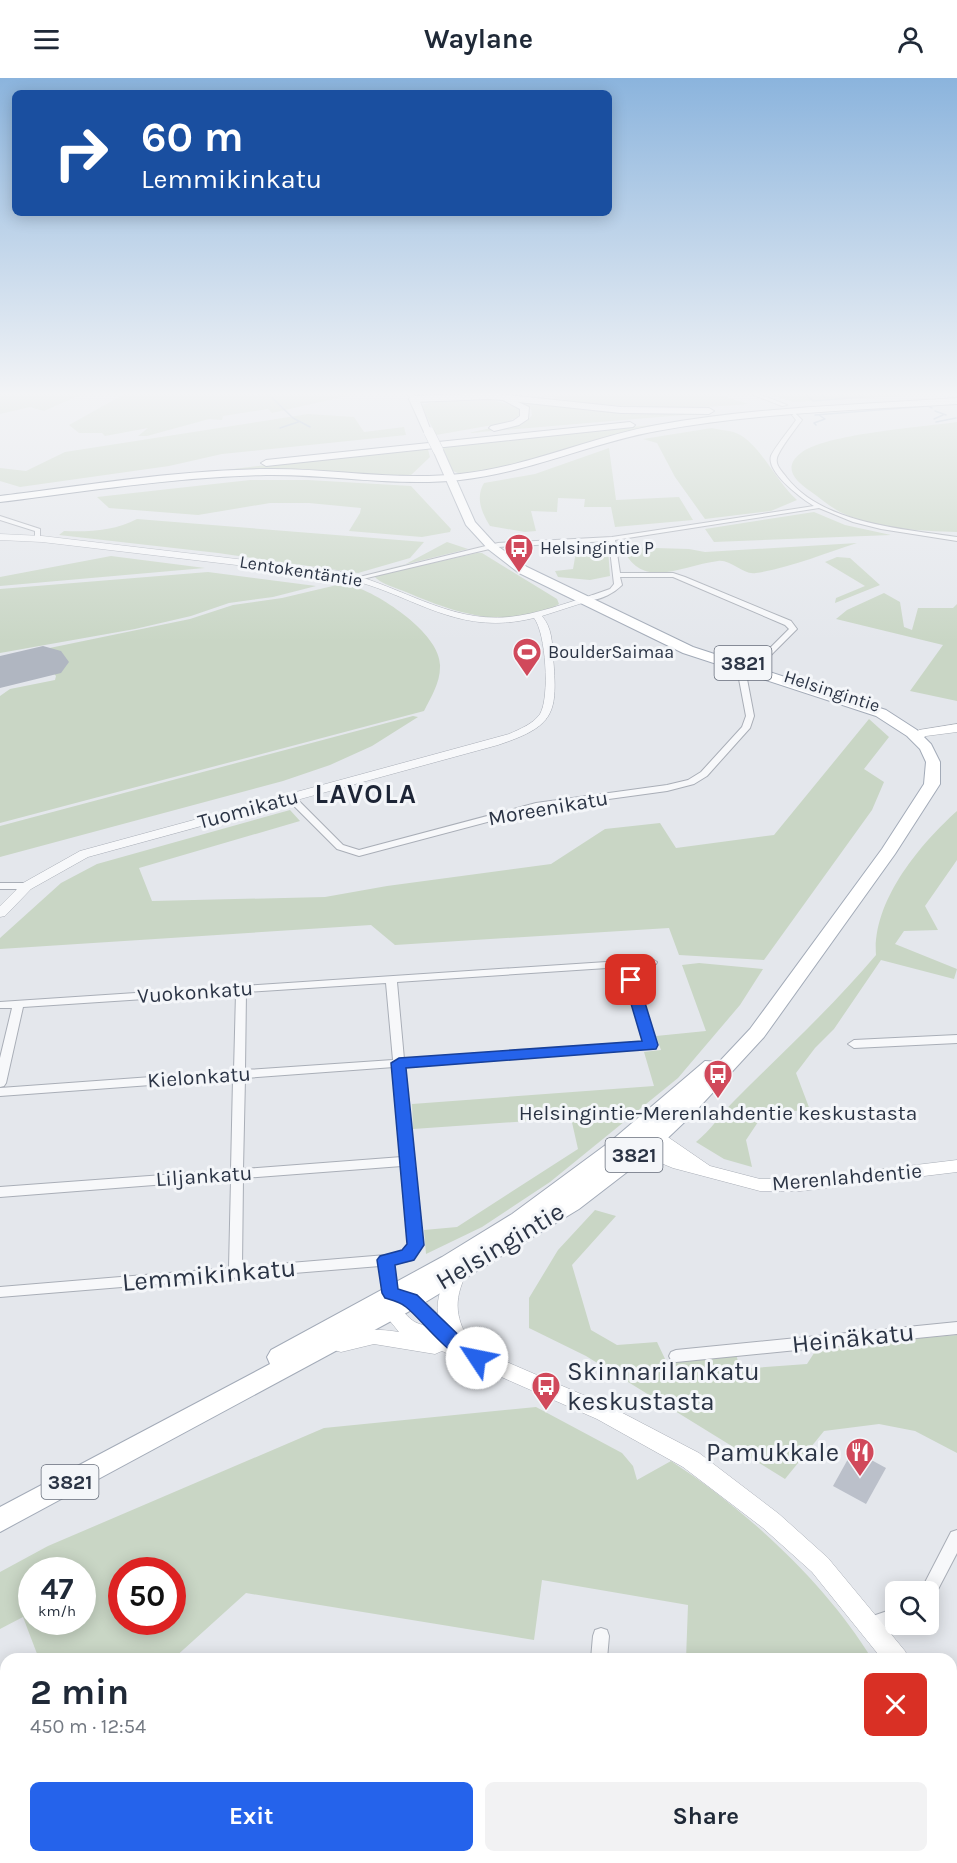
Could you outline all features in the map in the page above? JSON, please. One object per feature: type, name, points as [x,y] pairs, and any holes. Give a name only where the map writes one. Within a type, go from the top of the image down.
[{"type":"main road","points":[[0,495],[141,475]]},
{"type":"main road","points":[[0,499],[174,475]]},
{"type":"main road","points":[[0,499],[150,481],[221,475]]},
{"type":"main road","points":[[336,475],[394,479],[468,475]]},
{"type":"main road","name":"Helsingintie","points":[[139,1443],[321,1330],[397,1301],[458,1272],[571,1203],[728,1067],[757,1033],[939,780],[941,769],[939,756],[922,736],[892,719],[869,708],[668,642],[588,600],[532,575],[492,547],[471,523],[450,478]]},
{"type":"main road","points":[[922,736],[957,730]]},
{"type":"main road","name":"Helsingintie","points":[[0,1520],[278,1370],[397,1301],[450,1262],[645,1139]]},
{"type":"main road","name":"Merenlahdentie","points":[[645,1139],[679,1164],[704,1168],[742,1182],[778,1186],[957,1166]]},
{"type":"main road","points":[[458,1272],[449,1287],[446,1306],[448,1320],[465,1352]]},
{"type":"main road","points":[[397,1301],[405,1326],[604,1413],[664,1445],[719,1480],[820,1565],[892,1653]]},
{"type":"main road","points":[[278,1370],[364,1337],[389,1338],[465,1352]]},
{"type":"street","points":[[782,475],[792,489],[817,507],[872,524],[957,539]]},
{"type":"street","points":[[355,579],[492,547],[612,539],[817,507]]},
{"type":"street","points":[[0,518],[39,530],[38,538]]},
{"type":"street","name":"Lentokentäntie","points":[[0,537],[38,538],[355,579],[383,585],[424,605],[460,616],[503,621],[538,616],[588,600]]},
{"type":"street","points":[[588,600],[615,588],[619,575],[612,539]]},
{"type":"street","points":[[619,575],[672,575],[683,578],[788,623],[793,629],[790,634],[753,669]]},
{"type":"street","name":"Tuomikatu","points":[[0,913],[27,886],[84,854],[515,736],[533,726],[545,714],[552,699],[545,628],[538,616]]},
{"type":"street","name":"Moreenikatu","points":[[291,798],[340,848],[358,853],[371,852],[536,806],[667,788],[691,782],[704,774],[747,728],[750,711],[742,683],[753,669]]},
{"type":"street","points":[[0,886],[27,886]]},
{"type":"street","name":"Vuokonkatu","points":[[0,1005],[652,962]]},
{"type":"street","name":"Kielonkatu","points":[[0,1092],[650,1045],[627,964]]},
{"type":"street","name":"Lemmikinkatu","points":[[0,1292],[386,1260],[408,1256],[416,1245],[391,979]]},
{"type":"street","points":[[235,1273],[242,989]]},
{"type":"street","points":[[0,1083],[18,1004]]},
{"type":"street","points":[[854,1044],[957,1039]]},
{"type":"street","name":"Liljankatu","points":[[0,1192],[408,1161]]},
{"type":"street","points":[[386,1260],[397,1301]]},
{"type":"street","name":"Heinäkatu","points":[[676,1356],[957,1328]]},
{"type":"street","points":[[934,1581],[957,1537]]},
{"type":"street","points":[[870,1625],[885,1620]]},
{"type":"street","points":[[600,1653],[601,1636]]},
{"type":"green space","points":[[0,475],[103,475],[20,487],[0,481]]},
{"type":"green space","points":[[528,475],[613,475],[616,500],[679,497],[693,520],[615,527],[611,507],[584,507],[585,499],[558,498],[557,512],[531,511],[536,531],[525,532],[490,526],[482,511],[480,500],[484,483]]},
{"type":"green space","points":[[674,475],[776,475],[797,500],[771,511],[705,519]]},
{"type":"green space","points":[[794,475],[957,475],[957,532],[882,526],[854,518],[828,505]]},
{"type":"green space","points":[[250,480],[308,480],[411,486],[451,529],[450,532],[422,537],[349,531],[361,508],[309,503],[270,503],[198,515],[109,508],[97,497]]},
{"type":"green space","points":[[814,512],[845,525],[891,535],[714,542],[705,529]]},
{"type":"green space","points":[[137,519],[424,542],[410,558],[358,573],[218,553],[59,535],[64,531],[111,528]]},
{"type":"green space","points":[[447,542],[468,549],[405,564]]},
{"type":"green space","points":[[857,543],[794,564],[751,573],[723,561],[677,570],[652,572],[640,569],[630,561],[622,547],[689,549],[705,552]]},
{"type":"green space","points":[[602,545],[608,549],[610,576],[590,580],[558,577],[555,571],[573,569],[577,546]]},
{"type":"green space","points":[[482,553],[557,599],[559,604],[541,613],[522,617],[482,616],[423,599],[384,584],[374,576]]},
{"type":"green space","points":[[111,556],[205,568],[0,586],[0,577]]},
{"type":"green space","points":[[837,557],[850,558],[880,585],[835,603],[836,598],[865,586],[825,562]]},
{"type":"green space","points":[[208,572],[316,586],[273,597],[229,603],[191,616],[135,629],[0,653],[0,589]]},
{"type":"green space","points":[[337,585],[358,588],[384,601],[411,620],[432,643],[438,655],[440,673],[435,690],[424,711],[0,823],[0,696],[10,689],[55,680],[56,676],[35,651],[190,619],[233,605],[282,598]]},
{"type":"green space","points":[[884,593],[900,602],[904,627],[912,630],[918,608],[953,608],[957,604],[957,701],[910,691],[943,645],[836,619],[847,610]]},
{"type":"green space","points":[[413,716],[418,717],[372,746],[330,765],[283,781],[0,857],[0,826]]},
{"type":"green space","points":[[869,719],[889,737],[864,769],[884,782],[872,810],[764,960],[679,955],[669,928],[395,945],[371,925],[0,949],[0,938],[61,883],[97,864],[290,810],[300,821],[139,868],[152,901],[325,897],[387,886],[551,864],[605,829],[660,823],[676,848],[774,835]]},
{"type":"green space","points":[[957,811],[957,860],[925,906],[938,930],[904,931],[895,944],[957,969],[954,979],[881,960],[834,1029],[815,1048],[796,1073],[810,1110],[764,1113],[746,1140],[752,1167],[724,1159],[696,1142],[876,955],[877,935],[890,895],[928,840]]},
{"type":"green space","points":[[699,963],[763,969],[740,1005],[678,1078],[550,1182],[482,1227],[426,1254],[424,1230],[457,1227],[578,1149],[571,1118],[413,1129],[412,1104],[654,1086],[644,1052],[661,1050],[656,1036],[706,1031],[682,965]]},
{"type":"green space","points":[[595,1210],[616,1216],[572,1265],[591,1330],[617,1345],[657,1342],[666,1361],[736,1354],[740,1369],[807,1364],[818,1347],[957,1335],[957,1453],[915,1431],[879,1424],[824,1431],[785,1479],[586,1356],[529,1328],[529,1298],[558,1250]]},
{"type":"green space","points":[[536,1407],[622,1453],[633,1466],[637,1480],[671,1461],[699,1480],[755,1525],[808,1575],[853,1630],[868,1653],[686,1653],[688,1605],[542,1580],[534,1640],[246,1593],[180,1653],[37,1653],[30,1635],[96,1635],[96,1557],[28,1557],[48,1546],[324,1428]]},
{"type":"green space","points":[[18,1562],[18,1620],[0,1629],[0,1572]]},
{"type":"building","name":"Pamukkale","points":[[853,1450],[886,1468],[866,1504],[833,1486]]},
{"type":"runway","points":[[0,672],[43,662]]},
{"type":"place","name":"Helsingintie P","points":[[519,574]]},
{"type":"place","name":"BoulderSaimaa","points":[[527,678]]},
{"type":"place","name":"Helsingintie-Merenlahdentie keskustasta","points":[[718,1100]]},
{"type":"place","name":"Skinnarilankatu keskustasta","points":[[546,1412]]},
{"type":"place","name":"Pamukkale","points":[[860,1478]]},
{"type":"district","name":"LAVOLA","points":[[366,794]]},
{"type":"route","points":[[477,1358],[465,1352],[411,1300],[391,1293],[386,1260],[408,1256],[416,1245],[399,1063],[650,1045],[631,980]]}]
